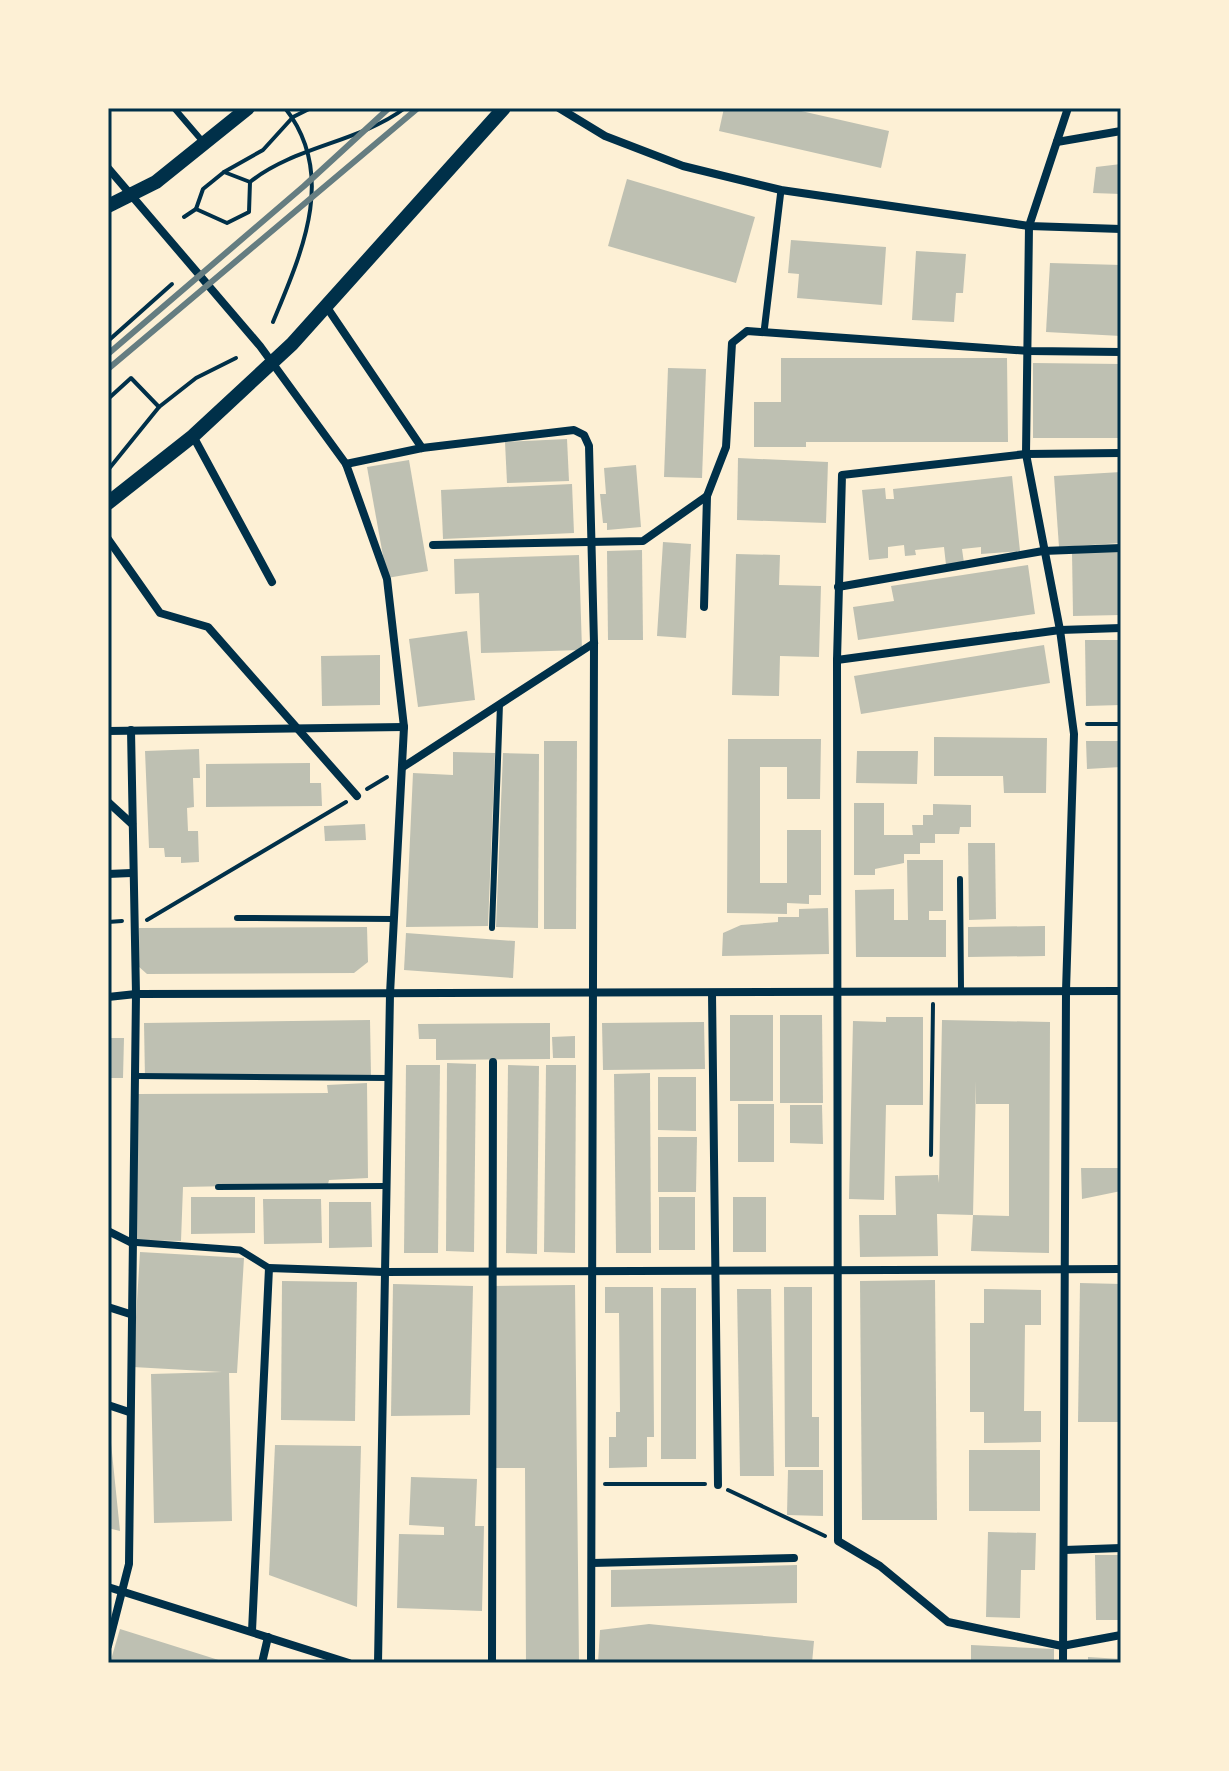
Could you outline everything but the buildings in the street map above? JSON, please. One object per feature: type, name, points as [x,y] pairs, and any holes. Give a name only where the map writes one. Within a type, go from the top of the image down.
[{"type":"street","points":[[108,206],[156,182],[248,108]]},
{"type":"street","points":[[108,503],[193,436],[272,362],[504,108]]},
{"type":"street","points":[[559,108],[605,136],[683,166],[781,190],[1029,226],[1121,229]]},
{"type":"street","points":[[1063,1663],[1066,991],[1073,723],[1060,630],[1026,454],[1029,226],[1068,108]]},
{"type":"street","points":[[1057,142],[1121,131]]},
{"type":"street","points":[[108,168],[272,362],[346,464],[387,579],[404,727],[390,994],[378,1663]]},
{"type":"street","points":[[764,332],[781,190]]},
{"type":"street","points":[[326,306],[422,448]]},
{"type":"street","points":[[704,607],[707,496],[726,447],[732,343],[747,331],[1029,351],[1121,352]]},
{"type":"street","points":[[346,464],[422,448],[574,430],[584,435],[589,446],[594,542],[591,1663]]},
{"type":"street","points":[[193,436],[272,582]]},
{"type":"street","points":[[1121,453],[1026,454],[842,475],[837,660],[838,1541],[880,1566],[948,1622],[1062,1646],[1121,1635]]},
{"type":"street","points":[[433,545],[643,541],[707,496]]},
{"type":"street","points":[[108,539],[160,613],[208,627],[357,796]]},
{"type":"street","points":[[838,587],[1043,551],[1121,548]]},
{"type":"street","points":[[837,660],[1060,630],[1121,628]]},
{"type":"street","points":[[403,767],[594,643]]},
{"type":"street","points":[[108,731],[404,727]]},
{"type":"street","points":[[108,1646],[129,1564],[130,1242],[136,994],[131,873],[131,730]]},
{"type":"street","points":[[108,802],[132,824]]},
{"type":"street","points":[[108,874],[131,873]]},
{"type":"street","points":[[108,997],[136,994],[712,993],[961,989],[1121,991]]},
{"type":"street","points":[[712,993],[718,1485]]},
{"type":"street","points":[[492,1663],[490,1272],[493,1062]]},
{"type":"street","points":[[108,1231],[130,1242],[240,1250],[269,1268],[384,1272],[1121,1269]]},
{"type":"street","points":[[252,1631],[269,1268]]},
{"type":"street","points":[[108,1307],[130,1314]]},
{"type":"street","points":[[108,1405],[129,1412]]},
{"type":"street","points":[[1064,1550],[1121,1548]]},
{"type":"street","points":[[592,1563],[794,1558]]},
{"type":"street","points":[[108,1587],[349,1663]]},
{"type":"street","points":[[262,1663],[268,1637]]},
{"type":"lane","points":[[174,108],[204,143]]},
{"type":"lane","points":[[492,928],[500,704]]},
{"type":"lane","points":[[960,879],[961,989]]},
{"type":"lane","points":[[237,918],[394,919]]},
{"type":"lane","points":[[135,1076],[389,1078]]},
{"type":"lane","points":[[218,1187],[386,1186]]},
{"type":"path","points":[[273,322],[310,227],[313,192],[307,152],[293,117],[285,108]]},
{"type":"path","points":[[184,217],[196,209],[203,189],[224,172],[263,150],[293,117],[311,108]]},
{"type":"path","points":[[196,209],[227,223],[249,212],[250,182],[271,165],[383,125],[405,108]]},
{"type":"path","points":[[224,172],[250,182]]},
{"type":"path","points":[[108,341],[172,284]]},
{"type":"path","points":[[108,470],[159,407],[196,378],[236,358]]},
{"type":"path","points":[[109,394],[131,378],[159,407]]},
{"type":"path","points":[[1073,723],[1121,724]]},
{"type":"path","points":[[134,928],[403,767]]},
{"type":"path","points":[[931,1155],[933,990]]},
{"type":"railway","points":[[108,354],[304,186],[389,108]]},
{"type":"railway","points":[[108,369],[418,108]]}]
